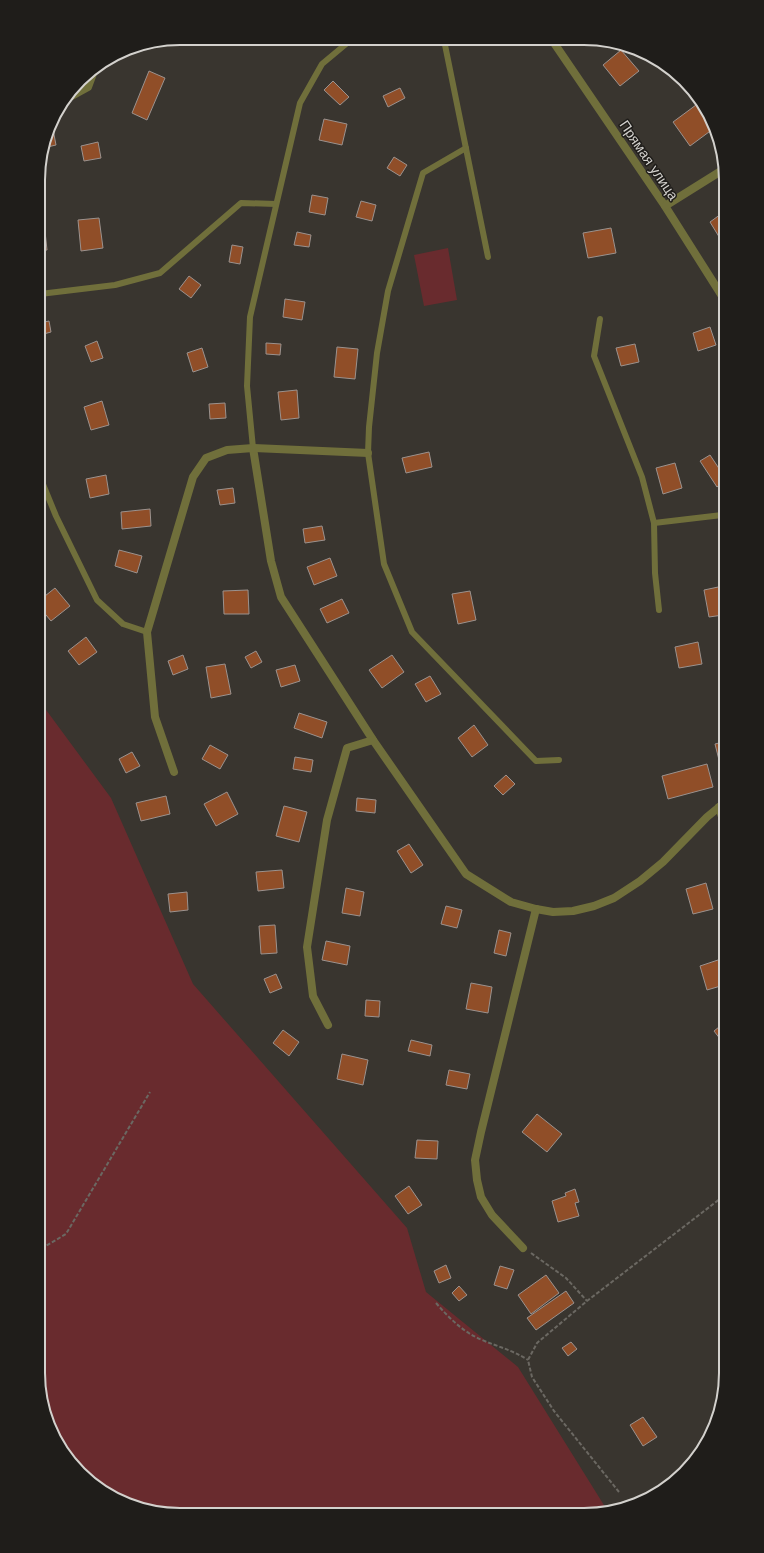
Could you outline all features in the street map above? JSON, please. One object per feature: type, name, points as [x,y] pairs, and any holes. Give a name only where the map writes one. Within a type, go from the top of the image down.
[{"type":"street","name":"Прямая улица","points":[[555,45],[665,206],[719,291]]},
{"type":"street","points":[[77,93],[88,87],[91,78]]},
{"type":"street","points":[[665,206],[719,172]]},
{"type":"street","points":[[253,448],[270,561],[281,598],[373,740],[466,874],[511,902],[536,909],[553,912],[573,911],[594,906],[614,898],[640,881],[663,862],[719,807]]},
{"type":"street","points":[[174,772],[154,717],[147,632],[192,477],[206,458],[227,450],[253,448],[368,452]]},
{"type":"street","points":[[328,1025],[313,996],[307,947],[326,820],[347,748],[373,740]]},
{"type":"street","points":[[523,1248],[492,1215],[481,1196],[477,1180],[475,1160],[480,1132],[536,909]]},
{"type":"lane","points":[[253,448],[247,386],[250,317],[300,103],[322,64],[345,45]]},
{"type":"lane","points":[[445,45],[488,257]]},
{"type":"lane","points":[[466,148],[423,173],[388,291],[377,353],[369,427],[368,452],[384,564],[412,632],[536,761],[559,760]]},
{"type":"lane","points":[[45,293],[115,285],[160,273],[242,203],[276,204]]},
{"type":"lane","points":[[600,318],[594,356],[642,478],[654,523],[655,573],[659,610]]},
{"type":"lane","points":[[45,489],[56,516],[97,600],[123,624],[147,632]]},
{"type":"lane","points":[[654,523],[719,515]]},
{"type":"path","points":[[45,1246],[66,1234],[150,1092]]},
{"type":"path","points":[[619,1492],[554,1411],[532,1377],[528,1360],[537,1343],[587,1302],[719,1200]]},
{"type":"path","points":[[523,1248],[566,1278],[587,1302]]},
{"type":"path","points":[[436,1304],[453,1323],[480,1340],[514,1352],[528,1360]]},
{"type":"shaded area","points":[[448,248],[457,300],[424,306],[414,255]]},
{"type":"shaded area","points":[[45,708],[111,798],[193,984],[407,1228],[426,1292],[518,1367],[605,1506],[584,1508],[162,1507],[128,1498],[112,1490],[84,1469],[63,1441],[55,1425],[46,1391]]},
{"type":"building","points":[[621,50],[639,71],[620,86],[603,65]]},
{"type":"building","points":[[149,71],[165,78],[147,120],[132,113]]},
{"type":"building","points":[[333,81],[349,97],[340,105],[324,90]]},
{"type":"building","points":[[400,88],[405,98],[388,107],[383,96]]},
{"type":"building","points":[[696,105],[710,131],[690,146],[673,122]]},
{"type":"building","points":[[324,119],[347,124],[342,145],[319,140]]},
{"type":"building","points":[[54,133],[56,145],[50,146]]},
{"type":"building","points":[[98,142],[101,158],[84,161],[81,146]]},
{"type":"building","points":[[394,157],[407,165],[400,176],[387,168]]},
{"type":"building","points":[[312,195],[328,198],[325,215],[309,212]]},
{"type":"building","points":[[361,201],[376,205],[372,221],[356,217]]},
{"type":"building","points":[[719,215],[719,237],[710,222]]},
{"type":"building","points":[[99,218],[103,248],[81,251],[78,220]]},
{"type":"building","points":[[611,228],[616,253],[588,258],[583,233]]},
{"type":"building","points":[[45,231],[47,250],[45,250]]},
{"type":"building","points":[[297,232],[311,235],[309,247],[294,245]]},
{"type":"building","points":[[232,245],[243,247],[240,264],[229,262]]},
{"type":"building","points":[[189,276],[201,285],[191,298],[179,289]]},
{"type":"building","points":[[285,299],[305,302],[302,320],[283,317]]},
{"type":"building","points":[[49,321],[51,332],[45,334],[45,322]]},
{"type":"building","points":[[710,327],[716,345],[698,351],[693,333]]},
{"type":"building","points":[[97,341],[103,358],[91,362],[85,346]]},
{"type":"building","points":[[266,343],[281,344],[280,355],[266,354]]},
{"type":"building","points":[[635,344],[639,362],[621,366],[616,348]]},
{"type":"building","points":[[337,347],[358,349],[355,379],[334,377]]},
{"type":"building","points":[[202,348],[208,367],[193,372],[187,353]]},
{"type":"building","points":[[297,390],[299,418],[281,420],[278,392]]},
{"type":"building","points":[[102,401],[109,425],[91,430],[84,407]]},
{"type":"building","points":[[225,403],[226,418],[210,419],[209,404]]},
{"type":"building","points":[[429,452],[432,467],[406,473],[402,458]]},
{"type":"building","points":[[710,455],[719,468],[719,485],[717,487],[700,461]]},
{"type":"building","points":[[675,463],[682,488],[663,494],[656,468]]},
{"type":"building","points":[[106,475],[109,494],[90,498],[86,479]]},
{"type":"building","points":[[233,488],[235,503],[220,505],[217,490]]},
{"type":"building","points":[[150,509],[151,526],[122,529],[121,512]]},
{"type":"building","points":[[322,526],[325,540],[305,543],[303,529]]},
{"type":"building","points":[[119,550],[142,556],[137,573],[115,566]]},
{"type":"building","points":[[330,558],[337,576],[314,585],[307,567]]},
{"type":"building","points":[[719,587],[719,616],[709,617],[704,590]]},
{"type":"building","points":[[55,588],[70,606],[51,621],[45,614],[45,596]]},
{"type":"building","points":[[248,590],[249,614],[224,614],[223,591]]},
{"type":"building","points":[[470,591],[476,620],[458,624],[452,594]]},
{"type":"building","points":[[342,599],[349,613],[327,623],[320,609]]},
{"type":"building","points":[[86,637],[97,652],[79,665],[68,651]]},
{"type":"building","points":[[698,642],[702,664],[679,668],[675,647]]},
{"type":"building","points":[[256,651],[262,662],[251,668],[245,657]]},
{"type":"building","points":[[183,655],[188,669],[173,675],[168,661]]},
{"type":"building","points":[[392,655],[404,672],[382,688],[369,670]]},
{"type":"building","points":[[225,664],[231,694],[211,698],[206,667]]},
{"type":"building","points":[[295,665],[300,681],[281,687],[276,670]]},
{"type":"building","points":[[430,676],[441,694],[426,702],[415,684]]},
{"type":"building","points":[[299,713],[327,722],[322,738],[294,728]]},
{"type":"building","points":[[474,725],[488,745],[472,757],[458,738]]},
{"type":"building","points":[[719,743],[719,760],[715,744]]},
{"type":"building","points":[[210,745],[228,755],[220,769],[202,759]]},
{"type":"building","points":[[132,752],[140,766],[126,773],[119,759]]},
{"type":"building","points":[[295,757],[313,760],[311,772],[293,769]]},
{"type":"building","points":[[707,764],[713,787],[668,799],[662,776]]},
{"type":"building","points":[[506,775],[515,784],[503,795],[494,786]]},
{"type":"building","points":[[227,792],[238,814],[216,826],[204,804]]},
{"type":"building","points":[[166,796],[170,814],[141,821],[136,803]]},
{"type":"building","points":[[357,798],[376,800],[375,813],[356,811]]},
{"type":"building","points":[[284,806],[307,812],[299,842],[276,836]]},
{"type":"building","points":[[409,844],[423,865],[411,873],[397,851]]},
{"type":"building","points":[[282,870],[284,888],[258,891],[256,872]]},
{"type":"building","points":[[706,883],[713,909],[693,914],[686,889]]},
{"type":"building","points":[[346,888],[364,892],[360,916],[342,913]]},
{"type":"building","points":[[187,892],[188,910],[170,912],[168,894]]},
{"type":"building","points":[[446,906],[462,910],[457,928],[441,924]]},
{"type":"building","points":[[275,925],[277,953],[261,954],[259,926]]},
{"type":"building","points":[[499,930],[511,933],[506,956],[494,953]]},
{"type":"building","points":[[326,941],[350,946],[347,965],[322,960]]},
{"type":"building","points":[[719,960],[719,986],[707,990],[700,966]]},
{"type":"building","points":[[276,974],[282,988],[270,993],[264,979]]},
{"type":"building","points":[[471,983],[492,987],[488,1013],[466,1009]]},
{"type":"building","points":[[366,1000],[380,1001],[379,1017],[365,1016]]},
{"type":"building","points":[[719,1027],[719,1038],[714,1031]]},
{"type":"building","points":[[283,1030],[299,1042],[289,1056],[273,1043]]},
{"type":"building","points":[[411,1040],[432,1045],[430,1056],[408,1051]]},
{"type":"building","points":[[342,1054],[368,1060],[363,1085],[337,1079]]},
{"type":"building","points":[[449,1070],[470,1074],[467,1089],[446,1085]]},
{"type":"building","points":[[537,1114],[562,1134],[547,1152],[522,1132]]},
{"type":"building","points":[[417,1140],[438,1141],[437,1159],[415,1158]]},
{"type":"building","points":[[409,1186],[422,1205],[408,1214],[395,1196]]},
{"type":"building","points":[[575,1189],[579,1202],[575,1203],[579,1216],[558,1222],[552,1201],[566,1196],[565,1193]]},
{"type":"building","points":[[446,1265],[451,1278],[439,1283],[434,1271]]},
{"type":"building","points":[[500,1266],[514,1270],[507,1289],[494,1285]]},
{"type":"building","points":[[546,1275],[559,1293],[531,1314],[518,1295]]},
{"type":"building","points":[[459,1286],[467,1295],[459,1301],[452,1293]]},
{"type":"building","points":[[566,1291],[574,1303],[536,1330],[527,1318]]},
{"type":"building","points":[[571,1342],[577,1349],[568,1356],[562,1348]]},
{"type":"building","points":[[643,1417],[657,1437],[643,1446],[630,1425]]}]
